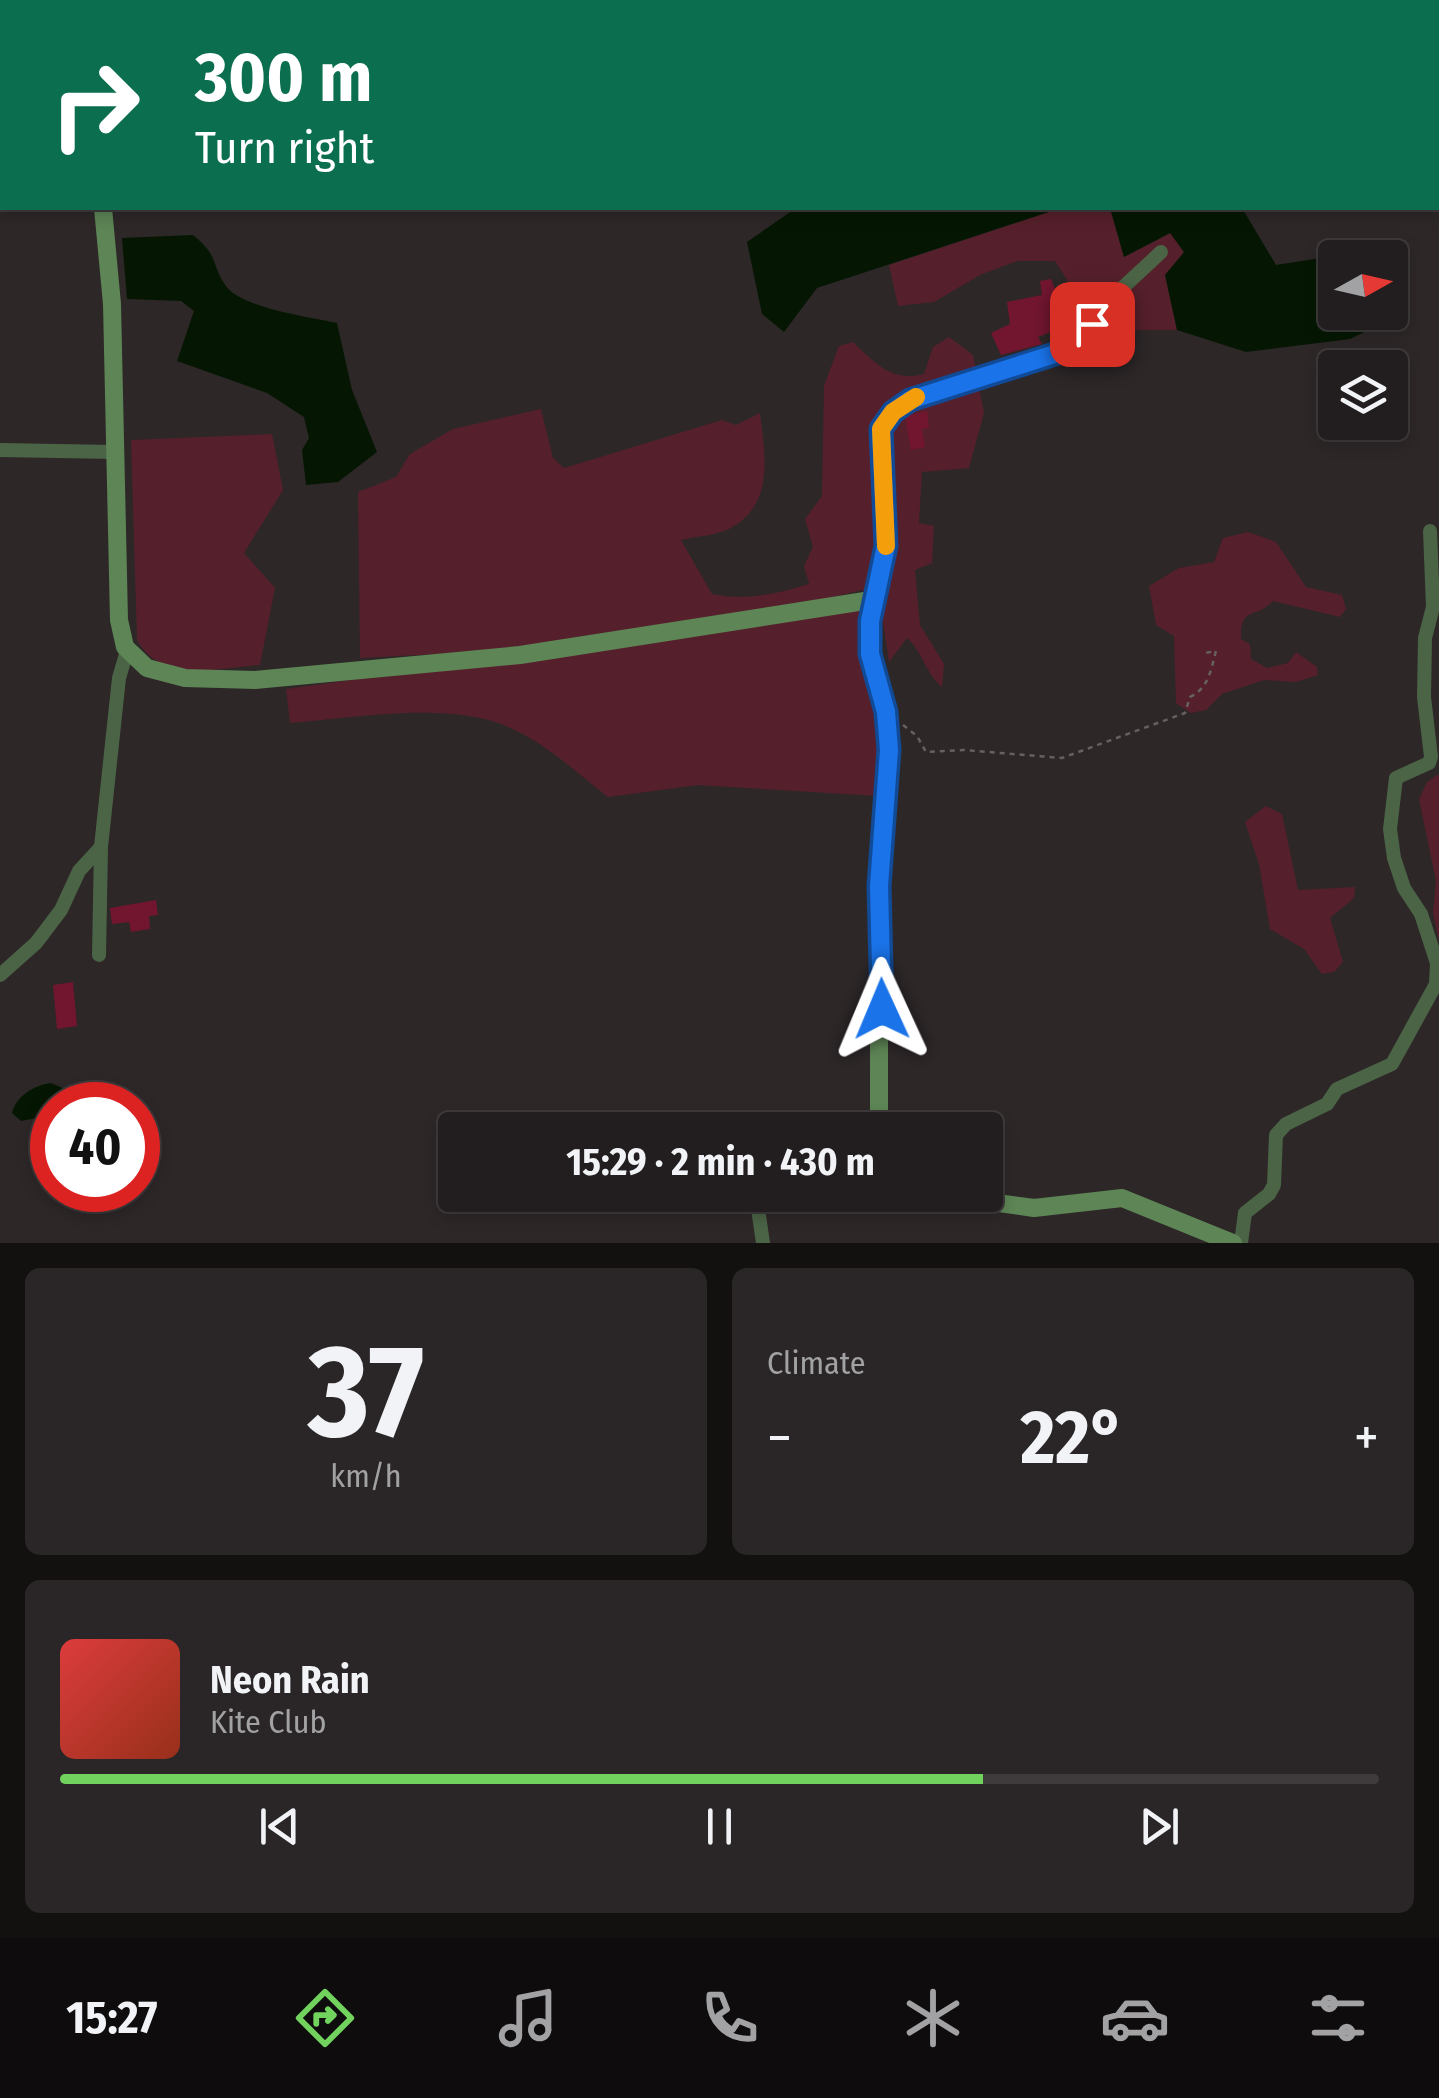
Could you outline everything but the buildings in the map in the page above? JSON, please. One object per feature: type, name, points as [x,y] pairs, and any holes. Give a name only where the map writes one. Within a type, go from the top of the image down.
[{"type":"street","points":[[99,955],[101,846],[119,678],[127,651],[119,620],[112,304],[103,210]]},
{"type":"street","points":[[879,1112],[879,886],[889,750],[886,712],[870,654],[872,600],[886,546],[880,436],[884,422],[910,400],[1077,344],[1104,305],[1161,252]]},
{"type":"street","points":[[0,450],[115,452]]},
{"type":"street","points":[[1241,1243],[1245,1214],[1269,1194],[1274,1184],[1276,1135],[1286,1124],[1327,1104],[1337,1089],[1392,1064],[1436,984],[1437,962],[1421,914],[1404,888],[1390,829],[1396,778],[1428,763],[1431,757],[1424,697],[1424,638],[1433,607],[1430,531]]},
{"type":"street","points":[[127,651],[147,668],[185,678],[300,678],[520,656],[872,600]]},
{"type":"street","points":[[0,974],[36,943],[61,910],[72,882],[101,846]]},
{"type":"street","points":[[1003,1204],[1034,1208],[1122,1198],[1233,1243]]},
{"type":"street","points":[[758,1212],[763,1243]]},
{"type":"path","points":[[886,712],[917,736],[926,752],[964,750],[1062,758],[1185,713],[1190,697],[1200,692],[1208,679],[1216,650],[1205,653]]},
{"type":"shaded area","points":[[793,210],[1055,210],[817,288],[784,332],[762,314],[747,242]]},
{"type":"shaded area","points":[[1055,210],[1111,210],[1124,257],[1171,233],[1184,253],[1165,275],[1177,330],[1131,330],[1091,317],[1055,261],[1017,261],[980,275],[934,302],[898,306],[889,265]]},
{"type":"shaded area","points":[[1111,210],[1243,210],[1276,265],[1318,258],[1318,330],[1369,330],[1350,339],[1246,352],[1177,330],[1165,275],[1184,252],[1170,233],[1124,257]]},
{"type":"shaded area","points":[[193,235],[207,249],[234,294],[277,310],[337,323],[352,390],[377,452],[338,482],[306,485],[302,450],[309,438],[304,417],[267,393],[177,361],[194,311],[181,301],[127,299],[122,238]]},
{"type":"shaded area","points":[[949,337],[973,355],[984,413],[969,468],[922,472],[919,523],[934,526],[932,563],[915,570],[920,625],[944,664],[942,687],[907,638],[889,662],[881,608],[862,590],[805,604],[570,638],[519,650],[360,658],[358,492],[396,477],[410,454],[453,429],[541,409],[553,458],[564,468],[722,420],[736,425],[760,413],[764,478],[754,507],[729,529],[681,540],[712,594],[749,597],[773,593],[809,584],[804,566],[813,547],[805,519],[822,496],[824,386],[839,346],[853,342],[884,369],[913,376],[924,374],[933,347]]},
{"type":"shaded area","points":[[272,434],[283,490],[244,553],[275,588],[260,665],[192,670],[160,663],[137,640],[131,440]]},
{"type":"shaded area","points":[[1248,532],[1276,542],[1306,587],[1342,595],[1346,609],[1340,617],[1273,601],[1246,617],[1241,639],[1250,644],[1251,659],[1267,668],[1288,663],[1296,652],[1317,667],[1318,675],[1296,682],[1264,680],[1222,694],[1206,710],[1191,713],[1176,703],[1174,636],[1156,625],[1149,586],[1179,568],[1214,562],[1223,538]]},
{"type":"shaded area","points":[[864,609],[863,663],[877,712],[878,796],[698,785],[608,797],[533,740],[483,718],[400,713],[290,723],[286,689]]},
{"type":"shaded area","points":[[1439,774],[1439,942],[1433,913],[1436,881],[1419,799],[1427,782]]},
{"type":"shaded area","points":[[1266,806],[1282,814],[1298,890],[1355,887],[1354,898],[1330,918],[1343,962],[1334,972],[1322,974],[1304,949],[1270,929],[1259,864],[1245,822]]},
{"type":"shaded area","points":[[30,1090],[30,1119],[21,1121],[12,1113]]},
{"type":"slow traffic","points":[[886,546],[881,429],[893,412],[916,397]]},
{"type":"route","points":[[882,1009],[879,886],[889,750],[886,712],[873,670],[869,637],[872,600],[886,546],[881,429],[893,412],[910,400],[1064,351],[1077,344],[1092,324]]}]
